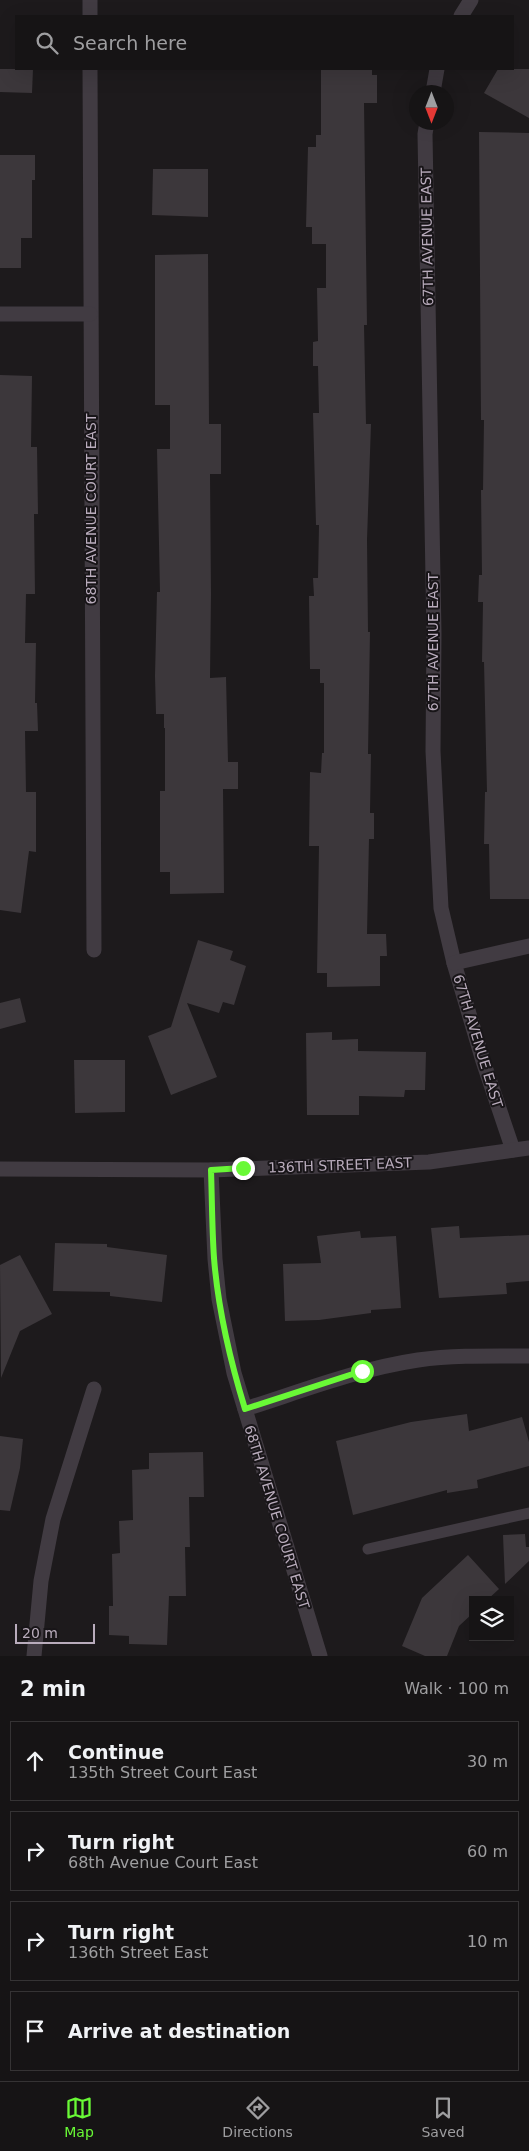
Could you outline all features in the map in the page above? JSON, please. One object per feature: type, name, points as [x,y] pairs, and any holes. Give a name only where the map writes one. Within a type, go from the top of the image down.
[{"type":"street","points":[[90,0],[90,15]]},
{"type":"street","points":[[462,15],[471,0]]},
{"type":"street","name":"68TH AVENUE COURT EAST","points":[[90,70],[94,950]]},
{"type":"street","points":[[434,85],[437,70]]},
{"type":"street","name":"67TH AVENUE EAST","points":[[426,130],[434,624],[433,751],[441,908],[454,964],[483,1061],[513,1150]]},
{"type":"street","points":[[0,314],[90,314]]},
{"type":"street","points":[[454,964],[529,946]]},
{"type":"street","name":"136TH STREET EAST","points":[[0,1169],[211,1170],[430,1162],[529,1148]]},
{"type":"street","name":"68TH AVENUE COURT EAST","points":[[211,1170],[214,1258],[219,1299],[234,1373],[320,1656]]},
{"type":"street","points":[[245,1409],[362,1371],[419,1360],[466,1356],[529,1356]]},
{"type":"street","points":[[34,1656],[41,1581],[53,1520],[94,1389]]},
{"type":"lane","points":[[368,1549],[529,1513]]},
{"type":"building","points":[[0,69],[33,70],[32,93],[0,92]]},
{"type":"building","points":[[529,69],[529,118],[484,93],[497,70]]},
{"type":"building","points":[[321,70],[372,70],[372,75],[377,75],[377,103],[364,103],[367,325],[364,325],[366,424],[371,424],[367,540],[368,632],[370,632],[368,754],[371,754],[370,813],[374,813],[374,839],[369,839],[367,934],[386,934],[387,956],[380,956],[380,986],[327,987],[327,973],[317,973],[319,846],[309,846],[310,772],[321,773],[322,753],[324,753],[324,683],[320,683],[320,669],[310,669],[309,596],[314,596],[313,578],[318,578],[319,525],[316,525],[313,413],[319,413],[318,366],[313,366],[313,342],[318,341],[317,288],[326,288],[326,244],[312,244],[312,227],[306,227],[308,147],[316,147],[316,135],[321,135]]},
{"type":"building","points":[[479,132],[529,133],[529,899],[490,899],[489,844],[484,844],[485,792],[487,792],[484,662],[482,662],[483,602],[478,602],[479,575],[482,575],[481,490],[483,490],[484,420],[481,420]]},
{"type":"building","points":[[0,155],[35,155],[35,180],[32,180],[32,238],[21,238],[21,268],[0,268]]},
{"type":"building","points":[[153,169],[208,169],[208,217],[152,215]]},
{"type":"building","points":[[208,254],[209,424],[221,424],[221,474],[210,474],[210,678],[226,677],[228,762],[238,762],[238,789],[223,789],[224,893],[170,894],[170,872],[160,872],[160,791],[165,791],[165,728],[164,714],[156,714],[155,676],[157,592],[160,592],[157,449],[170,449],[170,405],[155,405],[155,255]]},
{"type":"building","points":[[0,375],[32,376],[31,447],[37,447],[38,514],[34,514],[35,594],[26,594],[25,643],[36,643],[35,703],[37,703],[38,731],[25,731],[26,792],[36,792],[36,852],[29,851],[21,913],[0,910]]},
{"type":"building","points":[[198,940],[233,951],[230,960],[246,966],[234,1005],[223,1002],[219,1013],[187,1003],[217,1077],[171,1095],[148,1036],[171,1027]]},
{"type":"building","points":[[20,998],[26,1022],[0,1029],[0,1003]]},
{"type":"building","points":[[332,1032],[332,1040],[358,1039],[358,1051],[426,1052],[425,1090],[405,1090],[404,1097],[359,1096],[359,1115],[307,1115],[306,1033]]},
{"type":"building","points":[[74,1060],[125,1060],[125,1112],[75,1113]]},
{"type":"building","points":[[459,1226],[460,1238],[529,1235],[529,1281],[506,1283],[507,1294],[439,1298],[431,1228]]},
{"type":"building","points":[[360,1231],[361,1238],[396,1236],[401,1308],[371,1310],[371,1313],[319,1320],[285,1321],[283,1264],[321,1263],[317,1236]]},
{"type":"building","points":[[55,1243],[107,1244],[107,1247],[167,1255],[162,1302],[110,1296],[110,1292],[53,1291]]},
{"type":"building","points":[[20,1255],[52,1314],[20,1331],[1,1378],[0,1265]]},
{"type":"building","points":[[467,1414],[469,1431],[522,1417],[529,1442],[529,1466],[477,1480],[478,1488],[447,1493],[447,1490],[353,1515],[336,1441],[411,1422]]},
{"type":"building","points":[[0,1436],[23,1439],[20,1468],[10,1511],[0,1510]]},
{"type":"building","points":[[203,1452],[204,1497],[189,1497],[190,1547],[185,1547],[186,1596],[169,1596],[167,1645],[129,1644],[129,1636],[109,1635],[109,1606],[113,1606],[112,1554],[120,1553],[119,1521],[133,1520],[132,1470],[149,1469],[149,1453]]},
{"type":"building","points":[[525,1534],[526,1547],[529,1547],[529,1561],[505,1584],[503,1535]]},
{"type":"building","points":[[468,1555],[499,1589],[491,1596],[469,1596],[469,1617],[459,1626],[447,1656],[425,1656],[402,1646],[422,1598]]},
{"type":"route","points":[[243,1168],[211,1170],[214,1258],[219,1299],[234,1373],[245,1409],[362,1371]]}]
